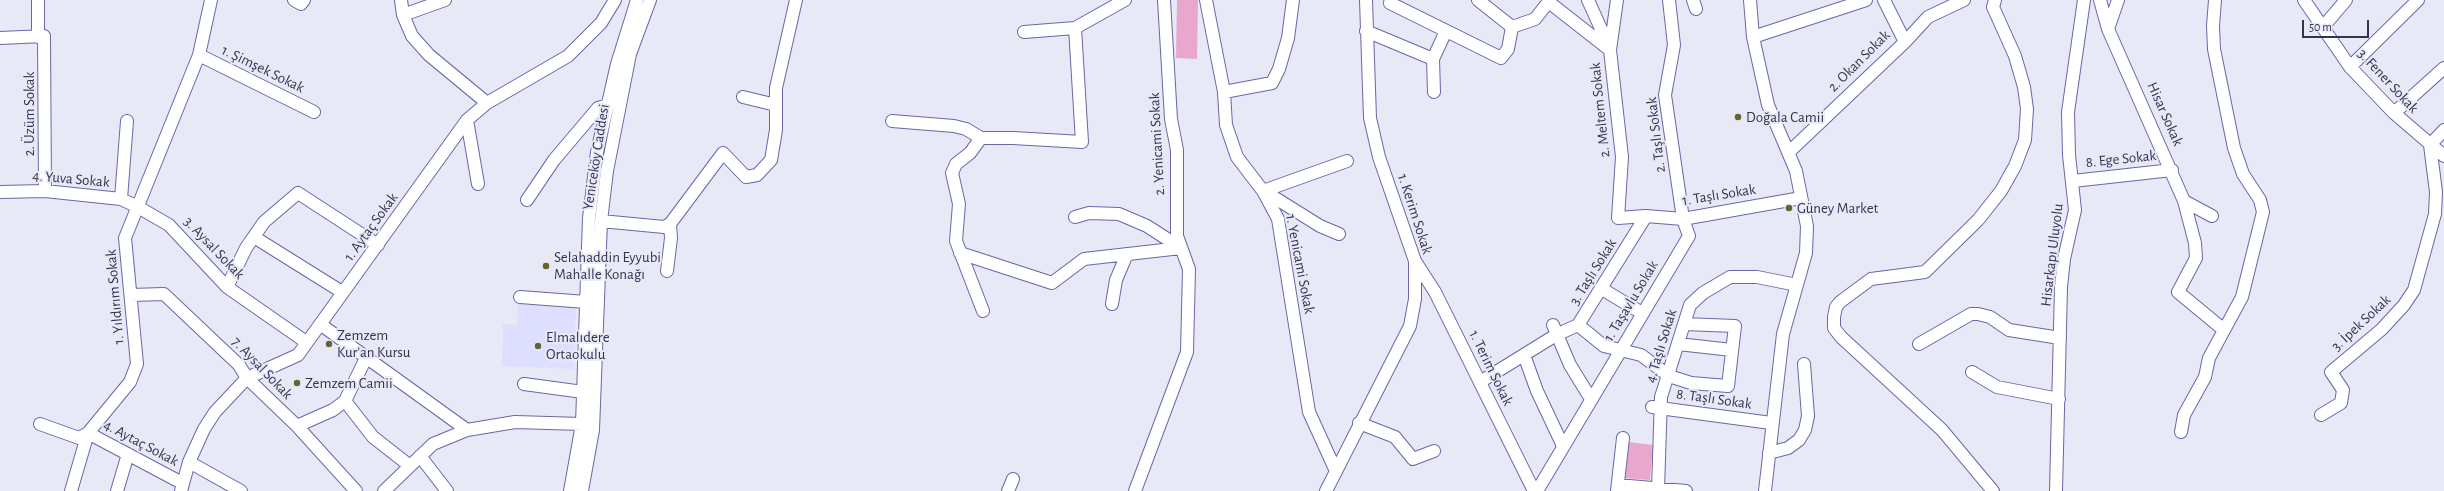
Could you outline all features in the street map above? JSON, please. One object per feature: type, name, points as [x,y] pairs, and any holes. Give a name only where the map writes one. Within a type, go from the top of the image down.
[{"type":"street","name":"2. Üzüm Sokak","points":[[38,0],[41,36],[45,191]]},
{"type":"street","name":"1. Yıldırım Sokak","points":[[70,491],[88,433],[130,382],[137,364],[125,238],[199,56],[211,0]]},
{"type":"street","points":[[294,0],[301,4],[304,0]]},
{"type":"street","points":[[401,0],[403,15],[412,36],[429,55],[487,103]]},
{"type":"street","points":[[403,15],[445,0]]},
{"type":"street","name":"1. Aytaç Sokak","points":[[182,487],[189,462],[204,430],[215,412],[247,378],[298,355],[467,120],[487,103],[568,56],[601,24],[615,0]]},
{"type":"street","name":"Yeniceköy Caddesi","points":[[570,491],[582,424],[589,218],[597,152],[617,64],[637,0]]},
{"type":"street","name":"Yeniceköy Caddesi","points":[[582,491],[593,430],[601,221],[607,171],[630,54],[650,0]]},
{"type":"street","points":[[601,221],[664,227],[670,224],[723,153],[746,177],[757,175],[771,160],[776,130],[776,88],[796,0]]},
{"type":"street","points":[[1024,32],[1075,28],[1125,0]]},
{"type":"street","name":"2. Yenicami Sokak","points":[[1133,490],[1186,352],[1189,269],[1177,236],[1177,150],[1171,119],[1164,0]]},
{"type":"street","name":"1. Yenicami Sokak","points":[[1206,0],[1224,92],[1226,125],[1237,157],[1263,191],[1278,220],[1309,412],[1335,469]]},
{"type":"street","points":[[1224,92],[1272,83],[1279,69],[1288,38],[1293,0]]},
{"type":"street","name":"1. Kerim Sokak","points":[[1326,491],[1335,469],[1410,326],[1415,299],[1415,261],[1379,157],[1370,118],[1366,0]]},
{"type":"street","points":[[1478,0],[1512,27]]},
{"type":"street","points":[[1588,0],[1610,50]]},
{"type":"street","name":"2. Meltem Sokak","points":[[1617,0],[1610,50],[1622,157],[1618,218]]},
{"type":"street","name":"2. Taşlı Sokak","points":[[1669,0],[1674,45],[1665,95],[1683,218]]},
{"type":"street","points":[[1750,0],[1753,37],[1768,105],[1796,171],[1807,226],[1806,246],[1783,334],[1771,423],[1765,491]]},
{"type":"street","points":[[1753,37],[1866,0]]},
{"type":"street","name":"2. Okan Sokak","points":[[1789,152],[1905,42],[1884,0]]},
{"type":"street","points":[[1905,42],[1928,16],[1964,0]]},
{"type":"street","points":[[1993,491],[1942,430],[1841,337],[1834,328],[1834,317],[1836,307],[1840,302],[1871,279],[1925,272],[1978,220],[2001,191],[2015,166],[2025,140],[2027,109],[2024,87],[2015,56],[1993,7],[1994,0]]},
{"type":"street","name":"Hisarkapı Uluyolu","points":[[2056,491],[2060,338],[2064,259],[2075,210],[2069,155],[2068,112],[2084,0]]},
{"type":"street","name":"Hisar Sokak","points":[[2100,0],[2108,29],[2172,170],[2184,201],[2195,243],[2196,258],[2178,292],[2224,330]]},
{"type":"street","points":[[2108,29],[2118,0]]},
{"type":"street","points":[[2181,432],[2184,414],[2205,377],[2209,358],[2242,297],[2263,212],[2260,200],[2243,174],[2234,148],[2214,49],[2212,26],[2215,0]]},
{"type":"street","points":[[2323,27],[2346,0]]},
{"type":"street","points":[[2350,67],[2418,0]]},
{"type":"street","points":[[1390,1],[1501,58],[1508,49],[1512,27]]},
{"type":"street","points":[[1512,27],[1535,19],[1550,1],[1610,50]]},
{"type":"street","name":"3. Fener Sokak","points":[[2309,2],[2323,27],[2350,67],[2394,113],[2444,156]]},
{"type":"street","points":[[892,121],[954,126],[966,129],[981,138],[1013,138],[1082,142],[1075,28]]},
{"type":"street","points":[[1366,31],[1433,59]]},
{"type":"street","points":[[1434,92],[1433,59],[1446,31]]},
{"type":"street","points":[[0,38],[41,36]]},
{"type":"street","name":"1. Şimşek Sokak","points":[[199,56],[314,112]]},
{"type":"street","points":[[2394,113],[2444,68]]},
{"type":"street","points":[[743,97],[776,105]]},
{"type":"street","points":[[527,200],[554,160],[598,108],[608,105]]},
{"type":"street","points":[[467,120],[478,184]]},
{"type":"street","points":[[121,200],[127,121]]},
{"type":"street","points":[[2430,145],[2444,130]]},
{"type":"street","points":[[981,138],[970,153],[956,164],[952,173],[959,204],[956,241],[983,311]]},
{"type":"street","name":"3. İpek Sokak","points":[[2322,415],[2341,403],[2343,390],[2331,372],[2382,329],[2404,305],[2414,290],[2435,214],[2436,192],[2430,145]]},
{"type":"street","points":[[1263,191],[1347,161]]},
{"type":"street","name":"8. Ege Sokak","points":[[2073,181],[2172,170]]},
{"type":"street","name":"4. Yuva Sokak","points":[[0,192],[45,191],[121,200],[138,207]]},
{"type":"street","points":[[1263,191],[1320,226],[1339,234]]},
{"type":"street","points":[[227,287],[254,237],[264,222],[298,193],[378,245]]},
{"type":"street","name":"1. Taşlı Sokak","points":[[1618,218],[1646,216],[1683,218],[1801,198]]},
{"type":"street","points":[[2184,201],[2212,216]]},
{"type":"street","name":"3. Aysal Sokak","points":[[138,207],[169,224],[227,287],[306,342]]},
{"type":"street","points":[[1075,217],[1089,213],[1119,214],[1146,226],[1182,248]]},
{"type":"street","name":"3. Taşlı Sokak","points":[[1480,382],[1524,355],[1555,330],[1578,325],[1602,289],[1646,216]]},
{"type":"street","name":"1. Taşavlu Sokak","points":[[1537,491],[1689,236],[1683,218]]},
{"type":"street","points":[[667,271],[671,238],[670,224]]},
{"type":"street","points":[[254,237],[342,292]]},
{"type":"street","points":[[960,253],[1052,283],[1084,259],[1182,248]]},
{"type":"street","points":[[1112,304],[1116,280],[1127,254]]},
{"type":"street","name":"1. Terim Sokak","points":[[1415,261],[1435,292],[1534,491]]},
{"type":"street","points":[[588,263],[600,264]]},
{"type":"street","name":"4. Taşlı Sokak","points":[[1658,488],[1657,407],[1669,376],[1690,305],[1703,293],[1730,277],[1756,277],[1797,285]]},
{"type":"street","points":[[1602,289],[1642,313]]},
{"type":"street","name":"7. Aysal Sokak","points":[[131,296],[164,294],[239,364],[247,378],[297,426],[356,491]]},
{"type":"street","points":[[520,297],[586,302]]},
{"type":"street","points":[[1919,344],[1971,314],[1990,317],[2009,330],[2060,338]]},
{"type":"street","points":[[320,324],[467,430]]},
{"type":"street","points":[[1578,325],[1604,346],[1641,355],[1669,376],[1691,383],[1728,386],[1735,326],[1684,324]]},
{"type":"street","points":[[1555,330],[1570,365],[1591,399]]},
{"type":"street","points":[[1678,344],[1732,350]]},
{"type":"street","points":[[1524,355],[1537,391],[1563,446]]},
{"type":"street","points":[[297,426],[333,410],[345,401],[366,358]]},
{"type":"street","points":[[1769,454],[1788,448],[1799,440],[1805,430],[1808,416],[1804,364]]},
{"type":"street","points":[[1972,372],[1997,387],[2059,399]]},
{"type":"street","points":[[524,384],[583,392]]},
{"type":"street","points":[[345,401],[373,437],[410,466]]},
{"type":"street","name":"8. Taşlı Sokak","points":[[1657,407],[1771,423]]},
{"type":"street","points":[[384,491],[433,444],[467,430],[516,422],[582,424]]},
{"type":"street","points":[[1359,423],[1395,437],[1413,459],[1434,451]]},
{"type":"street","name":"4. Aytaç Sokak","points":[[40,424],[78,438],[88,433],[128,454],[182,487]]},
{"type":"street","points":[[1623,438],[1618,488],[1658,488],[1686,491]]},
{"type":"street","points":[[117,491],[128,454]]},
{"type":"street","points":[[420,456],[448,491]]},
{"type":"street","points":[[189,462],[241,491]]},
{"type":"street","points":[[1008,491],[1013,479]]},
{"type":"shaded area","points":[[1177,0],[1198,0],[1197,59],[1176,58]]},
{"type":"shaded area","name":"Elmalıdere Ortaokulu","points":[[518,300],[524,303],[576,308],[574,369],[502,366],[503,324],[517,325]]},
{"type":"shaded area","points":[[1629,442],[1653,445],[1650,480],[1625,478]]},
{"type":"place","name":"Doğala Camii","points":[[1738,117]]},
{"type":"place","name":"Güney Market","points":[[1789,208]]},
{"type":"place","name":"Selahaddin Eyyubi Mahalle Konağı","points":[[546,266]]},
{"type":"place","name":"Zemzem Kur'an Kursu","points":[[329,344]]},
{"type":"place","name":"Elmalıdere Ortaokulu","points":[[538,346]]},
{"type":"place","name":"Zemzem Camii","points":[[297,383]]}]
